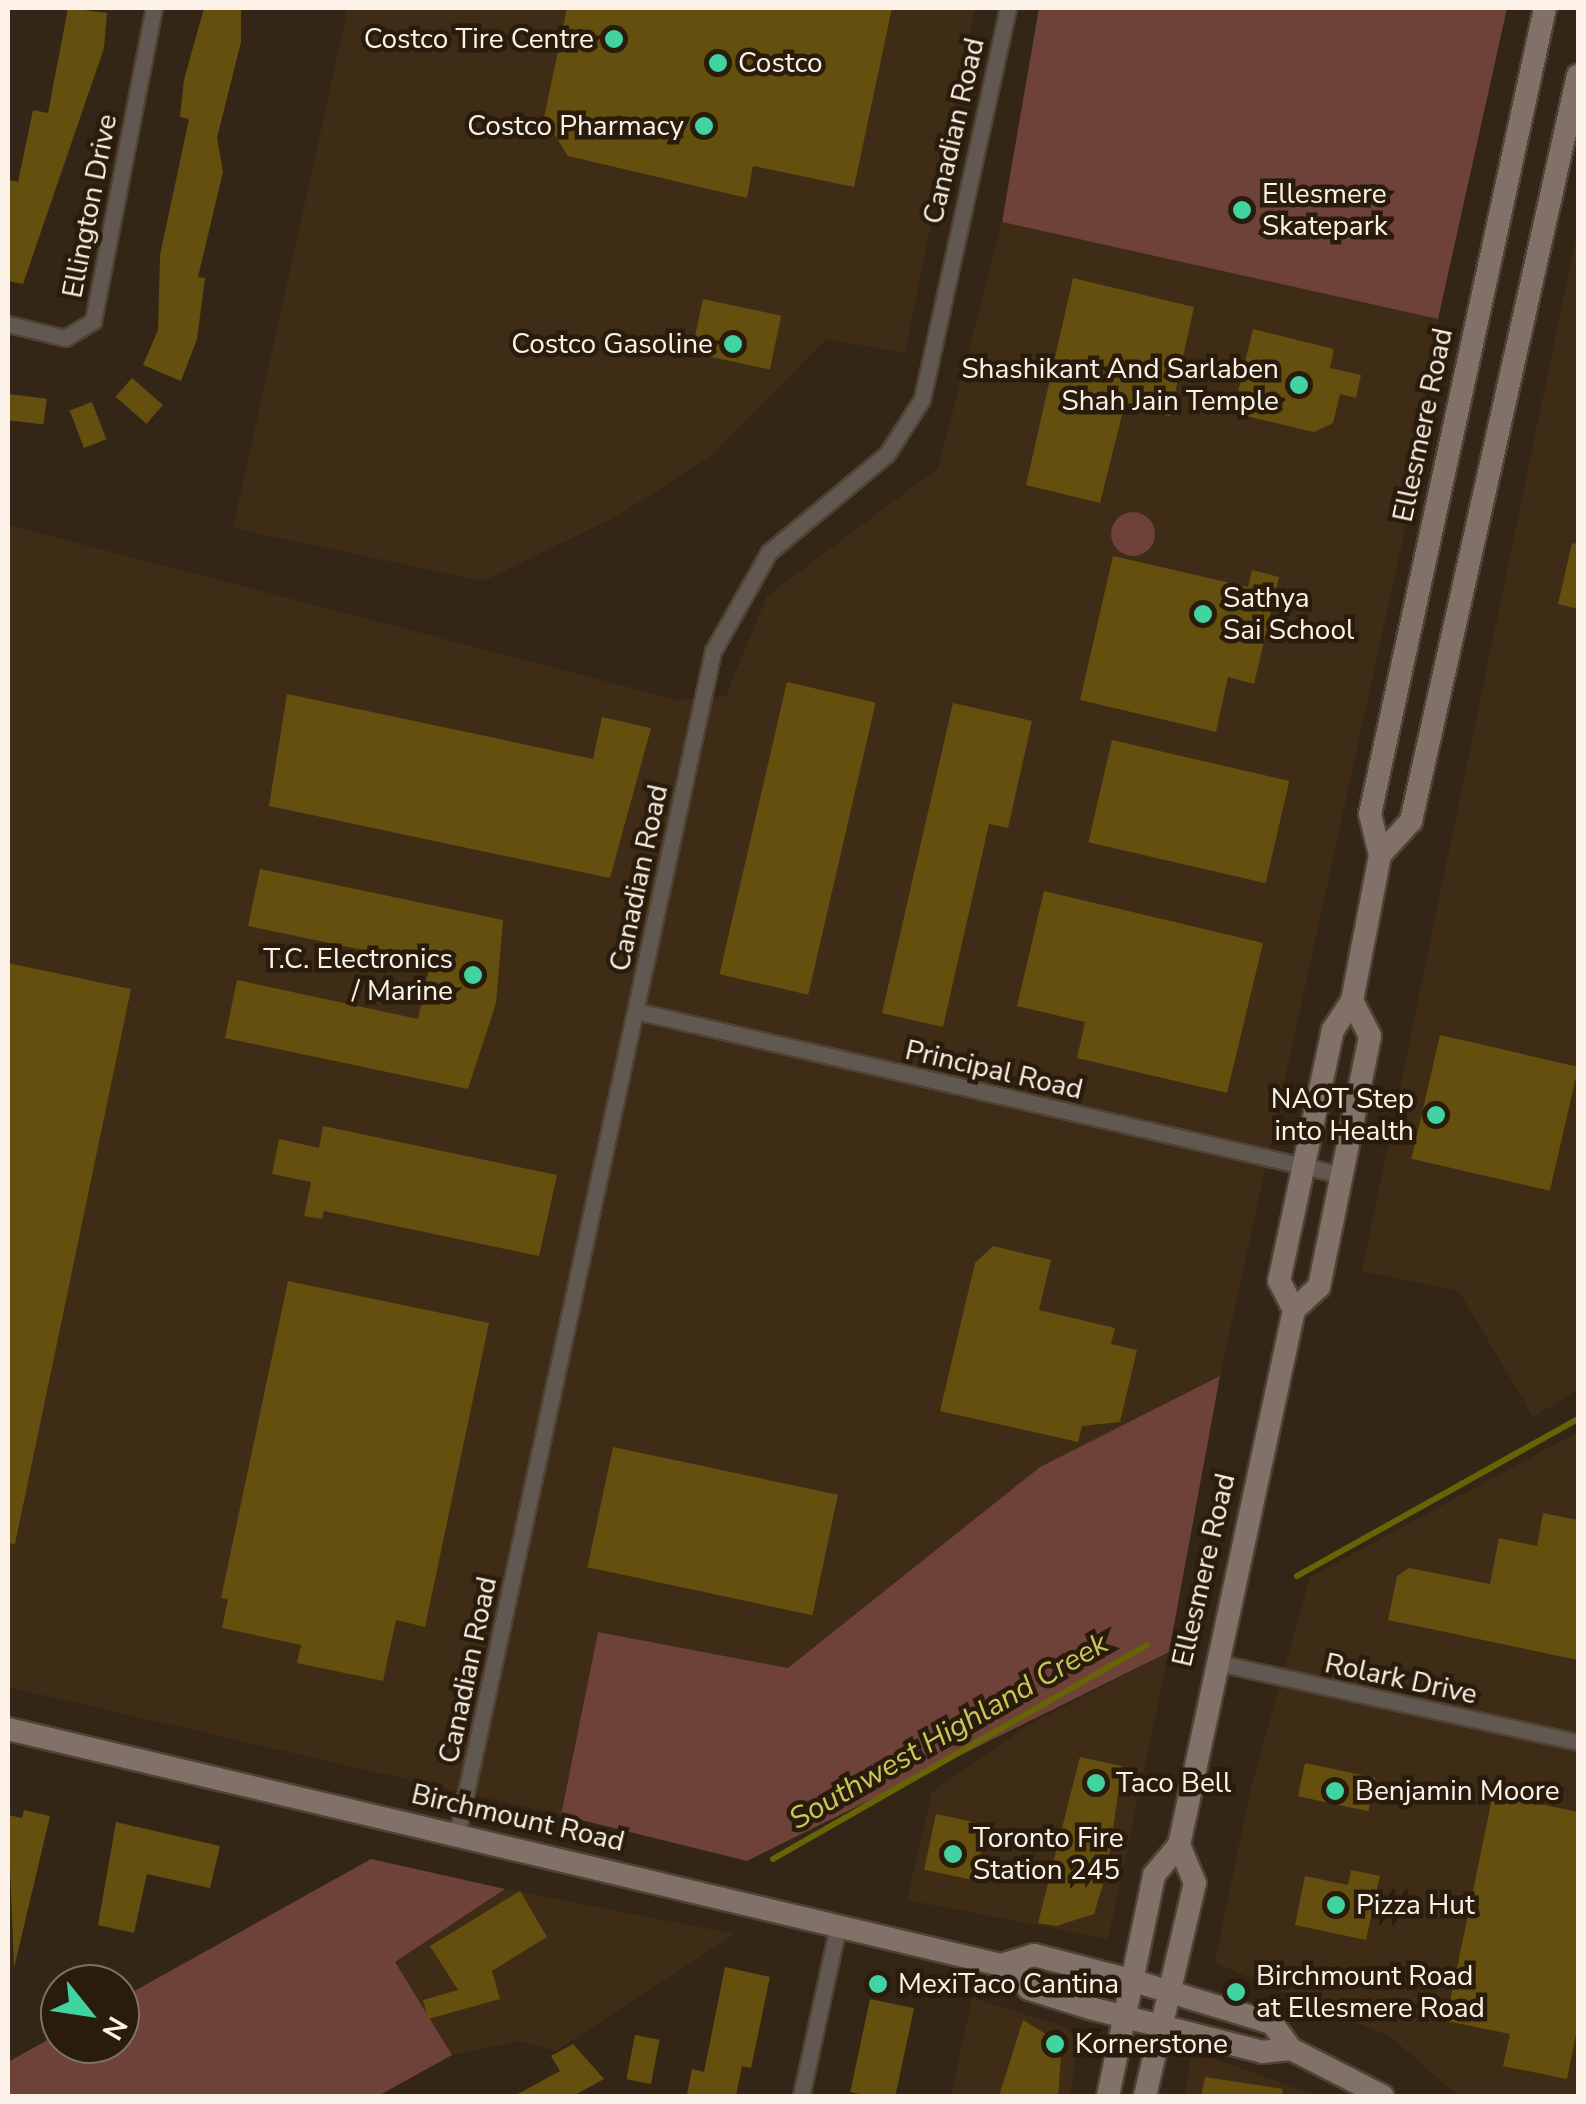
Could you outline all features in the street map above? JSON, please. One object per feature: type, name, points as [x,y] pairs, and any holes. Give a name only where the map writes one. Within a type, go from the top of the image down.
[{"type":"main road","name":"Ellesmere Road","points":[[1294,1310],[1279,1281],[1333,1030],[1352,1001],[1380,855],[1370,814],[1545,8]]},
{"type":"main road","name":"Ellesmere Road","points":[[1380,855],[1411,822],[1483,477],[1578,75]]},
{"type":"main road","points":[[1446,468],[1483,477]]},
{"type":"main road","name":"Ellesmere Road","points":[[1108,2096],[1154,1875],[1179,1845],[1214,1662],[1294,1310],[1319,1288],[1370,1036],[1352,1001]]},
{"type":"main road","name":"Birchmount Road","points":[[8,1729],[1013,1967],[1029,1989],[1262,2052],[1291,2049]]},
{"type":"main road","name":"Ellesmere Road","points":[[1144,2096],[1195,1882],[1179,1845]]},
{"type":"main road","name":"Birchmount Road","points":[[1013,1967],[1034,1955],[1272,2024],[1291,2049],[1383,2096]]},
{"type":"street","name":"Ellington Drive","points":[[8,324],[65,338],[93,320],[154,8]]},
{"type":"street","name":"Canadian Road","points":[[457,1834],[719,632],[769,552],[887,454],[922,398],[1008,8]]},
{"type":"street","name":"Principal Road","points":[[636,1010],[1342,1175]]},
{"type":"street","name":"Rolark Drive","points":[[1214,1662],[1578,1742]]},
{"type":"street","points":[[801,2096],[838,1926]]},
{"type":"shaded area","points":[[348,8],[975,8],[905,353],[826,339],[710,457],[615,517],[483,581],[233,528]]},
{"type":"shaded area","points":[[1039,8],[1507,8],[1438,319],[1002,222]]},
{"type":"shaded area","points":[[1002,222],[1438,319],[1403,538],[1220,1376],[1040,1467],[788,1668],[598,1632],[561,1815],[8,1687],[8,525],[677,700],[726,696],[767,596],[938,468]]},
{"type":"shaded area","points":[[1578,228],[1578,1390],[1533,1417],[1459,1291],[1362,1271]]},
{"type":"shaded area","points":[[1133,512],[1148,519],[1155,534],[1148,549],[1133,556],[1118,549],[1111,534],[1118,519]]},
{"type":"shaded area","points":[[1220,1376],[1169,1652],[747,1861],[561,1815],[598,1632],[788,1668],[1040,1467]]},
{"type":"shaded area","points":[[1578,1432],[1578,2096],[1458,2096],[1391,2037],[1215,1963],[1250,1791],[1310,1577]]},
{"type":"shaded area","points":[[1169,1652],[1108,1939],[907,1900],[932,1792],[1027,1726]]},
{"type":"shaded area","points":[[371,1859],[505,1889],[395,1962],[452,2055],[378,2096],[8,2096],[8,2062],[40,2044],[40,2064],[140,2064],[140,1988]]},
{"type":"shaded area","points":[[505,1889],[735,1934],[556,2051],[519,2041],[452,2055],[394,1962]]},
{"type":"shaded area","points":[[972,1998],[1069,2028],[1077,2048],[1070,2096],[951,2096]]},
{"type":"shaded area","points":[[1192,2054],[1207,2056],[1316,2096],[1184,2096]]},
{"type":"building","points":[[68,8],[107,13],[104,48],[23,284],[8,281],[8,180],[18,182],[33,110],[48,113]]},
{"type":"building","points":[[204,8],[241,8],[241,42],[217,138],[223,172],[198,277],[205,278],[197,339],[181,381],[143,365],[158,330],[160,255],[189,119],[180,117],[184,80]]},
{"type":"building","name":"Costco","points":[[567,8],[892,8],[854,187],[753,166],[747,198],[568,156],[544,118]]},
{"type":"building","points":[[1073,278],[1194,307],[1170,416],[1124,407],[1100,503],[1026,485]]},
{"type":"building","points":[[703,299],[781,316],[770,369],[692,353]]},
{"type":"building","name":"Shashikant And Sarlaben Shah Jain Temple","points":[[1253,329],[1334,349],[1330,368],[1361,375],[1356,398],[1340,394],[1333,423],[1314,432],[1233,413]]},
{"type":"building","points":[[132,378],[163,405],[147,424],[116,397]]},
{"type":"building","points":[[8,394],[47,399],[44,425],[8,420]]},
{"type":"building","points":[[92,402],[106,439],[84,448],[70,411]]},
{"type":"building","points":[[1572,543],[1578,544],[1578,609],[1558,604]]},
{"type":"building","points":[[1113,556],[1248,587],[1252,570],[1279,577],[1254,684],[1228,677],[1216,732],[1080,700]]},
{"type":"building","points":[[787,682],[876,702],[808,995],[720,974]]},
{"type":"building","points":[[287,694],[593,759],[602,717],[651,728],[610,878],[269,806]]},
{"type":"building","points":[[953,703],[1032,721],[1008,828],[989,824],[943,1027],[882,1013]]},
{"type":"building","points":[[1112,740],[1289,781],[1266,883],[1088,842]]},
{"type":"building","points":[[260,869],[503,920],[496,1003],[468,1089],[225,1038],[237,980],[418,1019],[430,964],[248,926]]},
{"type":"building","points":[[1044,891],[1263,943],[1227,1093],[1077,1058],[1085,1022],[1017,1006]]},
{"type":"building","points":[[8,963],[131,989],[15,1544],[8,1543]]},
{"type":"building","points":[[1440,1035],[1578,1067],[1550,1191],[1411,1159]]},
{"type":"building","points":[[323,1126],[557,1175],[539,1256],[324,1211],[322,1219],[304,1216],[311,1182],[272,1174],[279,1139],[319,1148]]},
{"type":"building","points":[[993,1246],[1051,1260],[1039,1310],[1115,1328],[1111,1344],[1137,1350],[1120,1422],[1082,1426],[1078,1442],[940,1411],[975,1263]]},
{"type":"building","points":[[288,1281],[489,1323],[425,1627],[396,1620],[383,1681],[297,1663],[301,1645],[222,1628],[228,1599],[221,1598]]},
{"type":"building","points":[[613,1447],[838,1495],[812,1615],[587,1567]]},
{"type":"building","points":[[1543,1513],[1578,1520],[1578,1660],[1388,1620],[1397,1576],[1409,1568],[1490,1584],[1499,1538],[1537,1546]]},
{"type":"building","points":[[1080,1757],[1122,1766],[1107,1871],[1094,1914],[1056,1926],[1038,1923]]},
{"type":"building","name":"Benjamin Moore","points":[[1305,1763],[1375,1778],[1368,1811],[1298,1796]]},
{"type":"building","points":[[1493,1794],[1578,1812],[1578,2025],[1567,2079],[1503,2066],[1510,2034],[1446,2021]]},
{"type":"building","points":[[24,1810],[50,1816],[14,1968],[8,1815],[22,1818]]},
{"type":"building","name":"Toronto Fire Station 245","points":[[936,1814],[987,1825],[975,1881],[924,1870]]},
{"type":"building","points":[[116,1822],[220,1846],[210,1888],[147,1874],[134,1933],[98,1925]]},
{"type":"building","name":"Pizza Hut","points":[[1351,1870],[1380,1876],[1366,1940],[1295,1925],[1305,1876],[1348,1885]]},
{"type":"building","points":[[520,1891],[547,1937],[492,1971],[500,1999],[428,2019],[423,2000],[458,1990],[430,1946]]},
{"type":"building","points":[[725,1967],[770,1977],[751,2068],[742,2066],[736,2096],[687,2094],[692,2069],[704,2072]]},
{"type":"building","points":[[870,1999],[914,2008],[895,2096],[850,2092]]},
{"type":"building","points":[[1023,2020],[1062,2044],[1058,2096],[999,2096]]},
{"type":"building","points":[[635,2035],[660,2040],[651,2084],[626,2079]]},
{"type":"building","points":[[573,2044],[604,2079],[573,2096],[514,2096],[560,2071],[551,2056]]},
{"type":"building","points":[[1205,2077],[1283,2089],[1282,2096],[1201,2096]]},
{"type":"waterway","name":"Southwest Highland Creek","points":[[1297,1576],[1578,1419]]},
{"type":"waterway","name":"Southwest Highland Creek","points":[[773,1859],[1146,1645]]},
{"type":"place","name":"Costco Tire Centre","points":[[614,39]]},
{"type":"place","name":"Costco","points":[[718,63]]},
{"type":"place","name":"Costco Pharmacy","points":[[704,126]]},
{"type":"place","name":"Ellesmere Skatepark","points":[[1242,210]]},
{"type":"place","name":"Costco Gasoline","points":[[733,344]]},
{"type":"place","name":"Shashikant And Sarlaben Shah Jain Temple","points":[[1299,385]]},
{"type":"place","name":"Sathya Sai School","points":[[1203,614]]},
{"type":"place","name":"T.C. Electronics / Marine","points":[[473,975]]},
{"type":"place","name":"NAOT Step into Health","points":[[1436,1115]]},
{"type":"place","name":"Taco Bell","points":[[1096,1783]]},
{"type":"place","name":"Benjamin Moore","points":[[1335,1791]]},
{"type":"place","name":"Toronto Fire Station 245","points":[[953,1854]]},
{"type":"place","name":"Pizza Hut","points":[[1336,1905]]},
{"type":"place","name":"MexiTaco Cantina","points":[[878,1984]]},
{"type":"place","name":"Birchmount Road at Ellesmere Road","points":[[1236,1992]]},
{"type":"place","name":"Kornerstone","points":[[1055,2044]]}]
